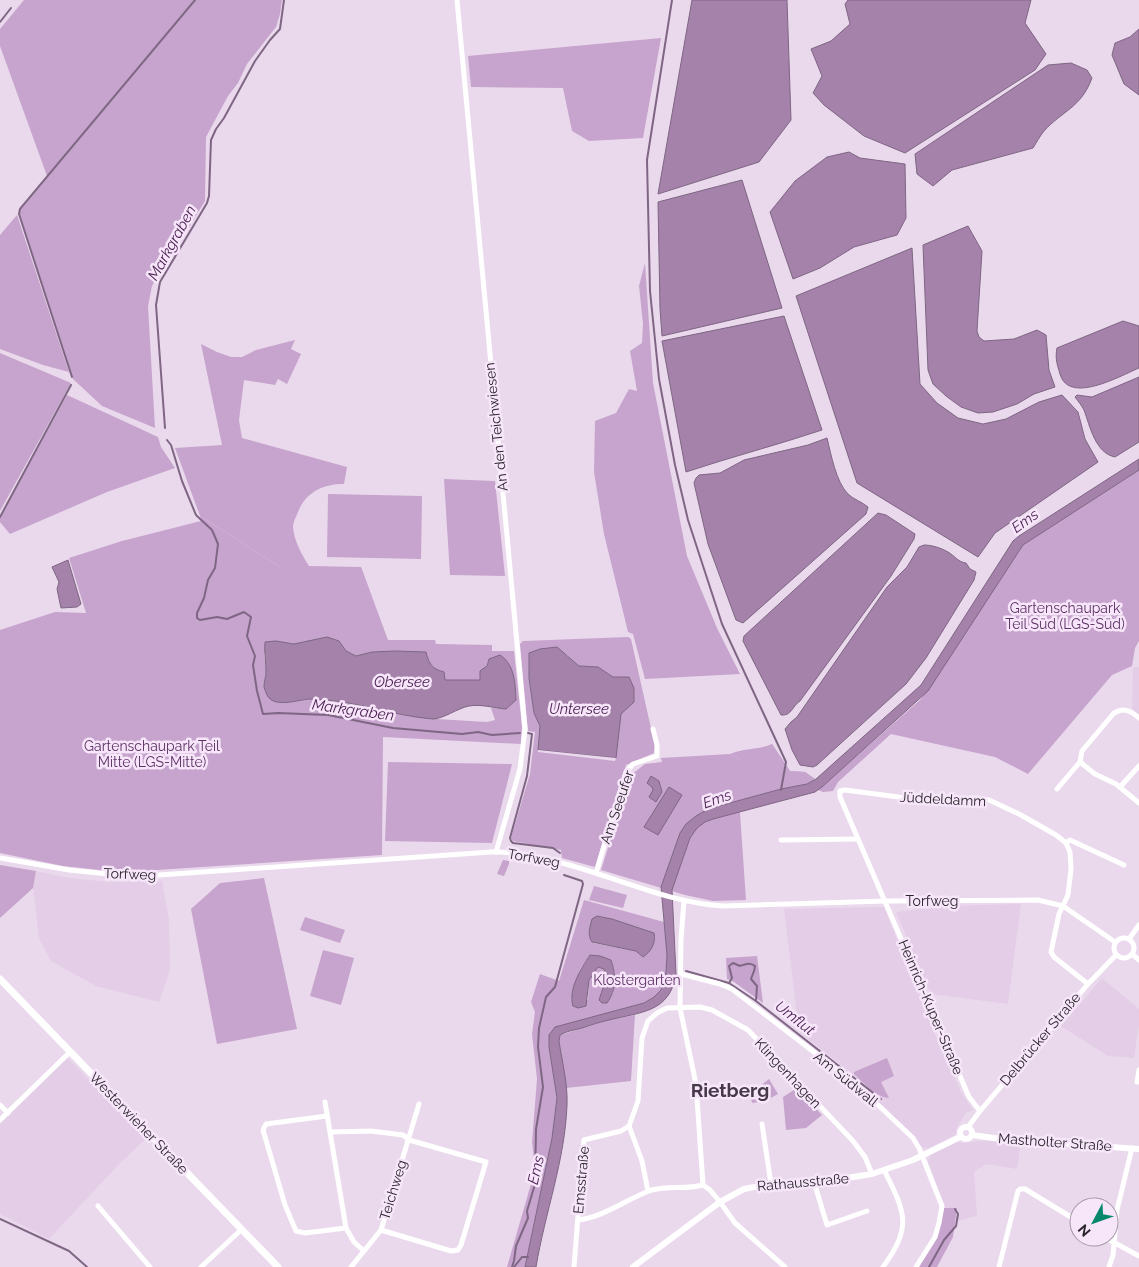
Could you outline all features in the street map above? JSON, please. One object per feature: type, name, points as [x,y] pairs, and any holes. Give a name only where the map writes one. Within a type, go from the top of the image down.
[{"type":"main road","name":"Westerwieher Straße","points":[[0,979],[278,1267]]},
{"type":"street","name":"An den Teichwiesen","points":[[457,0],[524,729],[520,769],[496,852]]},
{"type":"street","points":[[1057,789],[1080,762],[1082,752],[1114,713],[1119,710],[1130,711],[1139,718]]},
{"type":"street","name":"Am Seeufer","points":[[596,873],[626,772],[633,764],[657,756],[654,729]]},
{"type":"street","points":[[1080,762],[1139,803]]},
{"type":"street","points":[[1120,788],[1139,766]]},
{"type":"street","name":"Heinrich-Kuper-Straße","points":[[840,791],[840,797],[969,1098],[980,1111]]},
{"type":"street","name":"Jüddeldamm","points":[[840,791],[932,800],[976,798],[989,800],[1032,820],[1056,835],[1066,844],[1070,840],[1124,865]]},
{"type":"street","points":[[781,840],[858,839]]},
{"type":"street","points":[[1066,844],[1070,852],[1072,869],[1068,895],[1059,914],[1051,952],[1054,957],[1088,984]]},
{"type":"street","name":"Torfweg","points":[[0,858],[69,870],[159,876],[496,852],[541,857],[677,899],[684,903],[724,906],[886,901],[1038,900],[1062,906],[1115,942]]},
{"type":"street","points":[[684,903],[680,1008],[696,1084],[703,1184],[720,1202],[735,1223],[785,1267]]},
{"type":"street","points":[[1129,939],[1139,925]]},
{"type":"street","points":[[1120,938],[1129,939],[1134,944],[1132,954],[1126,958],[1116,955],[1113,947],[1115,942],[1120,938]]},
{"type":"street","points":[[1132,954],[1139,960]]},
{"type":"street","name":"Delbrücker Straße","points":[[968,1127],[1088,984],[1116,955]]},
{"type":"street","name":"Am Südwall","points":[[681,974],[732,989],[858,1086],[913,1138],[923,1155],[942,1206],[935,1237],[916,1267]]},
{"type":"street","name":"Klingenhagen","points":[[629,1126],[638,1101],[642,1038],[648,1021],[657,1013],[667,1008],[700,1007],[712,1010],[748,1030],[853,1141],[865,1157],[872,1174]]},
{"type":"street","points":[[0,1120],[70,1052]]},
{"type":"street","points":[[1138,1082],[1139,1070]]},
{"type":"street","points":[[325,1102],[346,1228],[354,1242],[364,1251]]},
{"type":"street","name":"Teichweg","points":[[350,1267],[381,1230],[419,1104]]},
{"type":"street","points":[[0,1105],[8,1113]]},
{"type":"street","points":[[327,1116],[266,1124],[263,1130],[284,1205],[296,1231],[305,1233],[346,1228]]},
{"type":"street","points":[[762,1124],[771,1184]]},
{"type":"street","points":[[629,1126],[642,1161],[648,1191]]},
{"type":"street","name":"Emsstraße","points":[[574,1267],[584,1140],[629,1126]]},
{"type":"street","points":[[968,1127],[972,1135],[966,1140],[960,1137],[960,1130],[968,1127]]},
{"type":"street","points":[[330,1132],[371,1131],[403,1135],[409,1140],[486,1162],[458,1250],[451,1251],[381,1230]]},
{"type":"street","name":"Mastholter Straße","points":[[972,1135],[1001,1139],[1135,1148]]},
{"type":"street","name":"Rathausstraße","points":[[633,1267],[720,1202],[744,1189],[771,1184],[854,1178],[872,1174],[923,1155],[960,1137]]},
{"type":"street","points":[[1119,1203],[1135,1148]]},
{"type":"street","points":[[882,1267],[900,1240],[903,1218],[901,1205],[884,1170]]},
{"type":"street","points":[[814,1182],[826,1225],[867,1211]]},
{"type":"street","points":[[578,1220],[618,1207],[648,1191],[658,1188],[694,1187],[703,1184]]},
{"type":"street","points":[[999,1267],[1020,1189],[1025,1189],[1069,1216]]},
{"type":"street","points":[[98,1206],[150,1267]]},
{"type":"street","points":[[201,1267],[242,1229]]},
{"type":"street","points":[[1119,1246],[1139,1256]]},
{"type":"street","points":[[1109,1267],[1114,1247]]},
{"type":"shaded area","points":[[661,38],[643,138],[589,141],[572,131],[563,88],[471,87],[468,56]]},
{"type":"shaded area","points":[[295,340],[291,349],[301,354],[287,384],[278,379],[275,385],[244,380],[239,420],[242,438],[347,467],[344,484],[322,488],[311,494],[301,505],[294,521],[295,537],[309,566],[361,567],[387,640],[340,639],[327,635],[293,642],[260,637],[260,613],[253,608],[280,567],[200,516],[175,448],[222,445],[201,344],[231,357],[242,357],[256,350]]},
{"type":"shaded area","points":[[1133,667],[1139,667],[1139,715],[1132,709]]},
{"type":"shaded area","points":[[772,744],[790,771],[805,772],[815,779],[812,781],[806,779],[786,779],[759,786],[741,760],[730,754]]},
{"type":"shaded area","points":[[36,871],[69,878],[109,882],[162,881],[169,920],[170,970],[159,1002],[96,986],[51,961],[39,938],[33,888]]},
{"type":"shaded area","points":[[1021,904],[1008,1004],[931,994],[896,912],[949,906]]},
{"type":"shaded area","points":[[884,907],[935,1034],[961,1092],[973,1110],[966,1113],[957,1127],[955,1135],[927,1149],[921,1147],[877,1101],[880,1098],[799,1032],[784,909]]},
{"type":"shaded area","points":[[1102,978],[1139,1009],[1139,1025],[1134,1058],[1108,1056],[1061,1026]]},
{"type":"shaded area","points":[[67,1057],[145,1139],[49,1239],[0,1214],[0,1124]]},
{"type":"shaded area","points":[[958,1141],[962,1143],[978,1141],[1021,1142],[1017,1169],[986,1164],[974,1172],[977,1216],[956,1221],[958,1208],[945,1208],[928,1161],[931,1154]]},
{"type":"green space","points":[[24,0],[194,0],[47,176],[0,46],[0,29]]},
{"type":"green space","points":[[196,0],[282,0],[276,27],[247,64],[206,137],[205,201],[189,227],[185,227],[152,286],[148,306],[155,428],[102,406],[73,379],[19,212]]},
{"type":"green space","points":[[17,215],[69,372],[43,365],[0,349],[0,235]]},
{"type":"green space","points":[[645,263],[653,383],[687,556],[717,628],[740,674],[645,679],[633,634],[628,632],[604,534],[594,472],[595,421],[616,413],[629,389],[637,391],[630,351],[642,343],[643,324],[639,286]]},
{"type":"green space","points":[[0,353],[71,383],[0,511]]},
{"type":"green space","points":[[67,395],[158,437],[161,447],[175,468],[107,492],[10,534],[0,522],[0,518]]},
{"type":"green space","name":"Gartenschaupark Teil Süd (LGS-Süd)","points":[[1139,470],[1139,641],[1135,648],[1132,666],[1112,675],[1028,774],[995,757],[891,734],[838,782],[833,791],[823,792],[818,790],[920,700],[1023,545]]},
{"type":"green space","points":[[444,479],[495,481],[505,576],[450,575]]},
{"type":"green space","points":[[328,494],[422,496],[421,559],[327,557]]},
{"type":"green space","name":"Gartenschaupark Teil Mitte (LGS-Mitte)","points":[[200,516],[280,567],[361,567],[388,640],[435,640],[436,644],[492,645],[492,651],[514,651],[522,727],[521,744],[383,737],[382,855],[157,870],[109,871],[63,866],[0,853],[0,630],[55,612],[86,613],[69,558],[122,541],[201,521]],"holes":[[[276,641],[294,644],[339,641],[346,651],[356,656],[372,652],[426,652],[432,666],[444,673],[444,680],[481,680],[489,659],[506,709],[491,708],[495,720],[487,722],[404,715],[370,707],[309,699],[289,702],[264,687],[266,673],[264,653]]]},
{"type":"green space","points":[[628,637],[631,639],[655,746],[654,753],[626,765],[595,867],[562,858],[561,850],[513,841],[511,838],[530,774],[535,732],[528,731],[520,644],[523,641]],"holes":[[[529,653],[567,655],[579,666],[598,667],[613,677],[539,750],[540,726],[534,713],[529,678]]]},
{"type":"green space","points":[[772,744],[790,771],[805,772],[815,779],[807,784],[781,789],[736,802],[740,813],[746,900],[713,901],[685,895],[601,870],[631,775],[645,764],[662,762],[661,758],[730,754],[741,760]]},
{"type":"green space","points":[[388,762],[512,764],[492,843],[385,841]]},
{"type":"green space","points":[[503,860],[509,861],[504,876],[497,874]]},
{"type":"green space","points":[[0,865],[36,871],[33,888],[0,918]]},
{"type":"green space","points":[[264,878],[297,1029],[217,1044],[191,909],[220,883]]},
{"type":"green space","points":[[594,886],[627,895],[623,908],[589,900]]},
{"type":"green space","name":"Klostergarten","points":[[584,900],[664,922],[667,967],[664,984],[657,995],[644,1003],[549,1035],[549,1047],[557,1098],[552,1138],[525,1267],[507,1267],[533,1177],[532,1142],[537,1079],[532,1034],[535,1012],[531,1002],[540,974],[559,981]],"holes":[[[597,916],[654,933],[652,947],[642,957],[636,951],[593,943],[590,930]],[[590,955],[611,960],[615,974],[613,994],[601,994],[606,978],[604,969],[598,967],[589,980],[588,1000],[571,999],[580,970]]]},
{"type":"green space","points":[[305,917],[345,930],[340,943],[300,930]]},
{"type":"green space","points":[[323,950],[354,958],[341,1005],[310,996]]},
{"type":"green space","points":[[757,956],[763,1003],[727,979],[726,958]]},
{"type":"green space","points":[[635,1015],[631,1081],[566,1088],[559,1041],[560,1035],[609,1020]]},
{"type":"green space","points":[[887,1058],[894,1076],[881,1082],[889,1098],[874,1092],[854,1074],[854,1072]]},
{"type":"green space","points":[[769,1079],[778,1094],[765,1101],[752,1103],[750,1094]]},
{"type":"green space","points":[[797,1088],[822,1115],[806,1128],[786,1130],[783,1097]]},
{"type":"green space","points":[[944,1208],[957,1208],[953,1237],[937,1267],[919,1267],[937,1238]]},
{"type":"water","points":[[692,0],[787,0],[791,120],[759,162],[658,194]]},
{"type":"water","points":[[848,0],[1031,0],[1025,23],[1046,54],[1035,70],[905,153],[864,136],[824,105],[813,93],[822,76],[811,49],[831,41],[850,24],[845,4]]},
{"type":"water","points":[[1139,29],[1139,95],[1124,84],[1112,55],[1115,43],[1130,37]]},
{"type":"water","points":[[1071,63],[1087,70],[1092,78],[1088,88],[1077,103],[1044,131],[1033,148],[952,170],[933,186],[917,174],[915,154],[1048,65]]},
{"type":"water","points":[[849,152],[860,158],[905,164],[906,218],[897,235],[854,247],[820,268],[793,279],[770,212],[795,181],[827,157]]},
{"type":"water","points":[[742,180],[782,308],[662,336],[658,202]]},
{"type":"water","points":[[968,226],[982,251],[977,331],[979,337],[984,341],[1014,339],[1037,330],[1046,335],[1049,370],[1055,387],[1034,394],[1017,404],[993,412],[978,413],[961,407],[933,384],[928,370],[923,245]]},
{"type":"water","points":[[912,248],[920,384],[937,403],[958,418],[983,424],[1006,419],[1039,402],[1062,395],[1078,412],[1085,439],[1098,462],[995,533],[978,557],[857,483],[796,296]]},
{"type":"water","points":[[784,316],[822,430],[686,472],[662,341]]},
{"type":"water","points":[[1123,321],[1139,326],[1139,368],[1096,386],[1073,387],[1065,383],[1057,364],[1057,348]]},
{"type":"water","points":[[1139,377],[1139,442],[1115,457],[1108,454],[1098,445],[1084,410],[1075,397],[1077,395],[1092,397]]},
{"type":"water","points":[[827,438],[834,468],[840,482],[848,494],[868,507],[866,514],[743,623],[736,620],[708,544],[694,483],[696,478],[699,475],[720,473],[744,460],[808,445]]},
{"type":"water","points":[[1139,459],[1139,470],[1023,545],[928,691],[822,787],[815,792],[713,819],[697,828],[690,838],[672,890],[676,974],[673,987],[667,997],[652,1009],[560,1035],[559,1041],[567,1097],[563,1146],[536,1267],[525,1267],[552,1138],[557,1098],[549,1047],[549,1035],[555,1027],[644,1003],[661,990],[666,972],[667,955],[661,887],[680,833],[686,824],[708,809],[781,789],[807,784],[816,779],[921,685],[1013,541]]},
{"type":"water","points":[[878,513],[886,515],[915,534],[914,539],[891,576],[800,701],[790,712],[781,715],[743,641],[744,636]]},
{"type":"water","points":[[924,545],[942,549],[966,563],[970,569],[976,572],[974,580],[926,658],[906,684],[817,765],[813,767],[800,765],[792,750],[785,729],[797,717],[887,587],[907,567],[919,547]]},
{"type":"water","points":[[68,560],[81,604],[77,607],[61,608],[57,589],[59,582],[52,567]]},
{"type":"water","name":"Obersee","points":[[327,637],[339,641],[346,651],[356,656],[372,652],[426,652],[428,660],[432,665],[444,672],[445,680],[480,680],[480,671],[487,666],[489,659],[500,655],[509,664],[511,669],[516,700],[506,709],[469,706],[433,719],[402,715],[341,702],[309,699],[283,703],[269,698],[264,687],[266,672],[265,642],[276,641],[294,644]]},
{"type":"water","name":"Untersee","points":[[557,647],[579,666],[598,667],[613,677],[629,677],[634,688],[634,702],[621,714],[616,758],[538,750],[540,726],[534,713],[529,678],[529,653],[540,649]]},
{"type":"water","points":[[651,776],[659,781],[662,792],[656,802],[649,797],[653,790],[647,783]]},
{"type":"water","points":[[669,787],[682,795],[658,835],[644,827]]},
{"type":"water","points":[[597,916],[654,933],[653,946],[643,957],[636,951],[592,942],[589,934],[590,928],[592,919]]},
{"type":"water","points":[[590,955],[611,960],[615,977],[613,992],[607,1003],[602,1003],[599,1000],[606,979],[604,969],[598,967],[589,980],[586,1006],[578,1008],[573,1006],[572,993],[576,979]]},
{"type":"pier","points":[[538,750],[616,758],[615,761],[538,752]]},
{"type":"waterway","points":[[72,377],[19,214],[20,209],[195,0]]},
{"type":"waterway","name":"Markgraben","points":[[165,428],[156,305],[160,282],[207,203],[209,196],[211,140],[255,61],[280,29],[284,0]]},
{"type":"waterway","points":[[672,0],[647,160],[650,291],[659,379],[675,465],[688,520],[722,624],[786,762],[781,790]]},
{"type":"waterway","points":[[0,22],[11,8]]},
{"type":"waterway","points":[[0,517],[71,385]]},
{"type":"waterway","name":"Markgraben","points":[[167,440],[171,445],[182,481],[196,515],[212,530],[218,544],[215,568],[208,580],[197,618],[200,620],[217,617],[227,619],[244,612],[251,617],[247,636],[255,656],[253,665],[263,714],[328,715],[393,728],[462,734],[478,732],[492,735],[520,733]]},
{"type":"waterway","name":"Markgraben","points":[[528,733],[532,734],[527,776],[510,838],[513,843],[553,848],[560,853]]},
{"type":"waterway","name":"Markgraben","points":[[512,1267],[516,1246],[528,1218],[527,1211],[535,1184],[536,1129],[543,1087],[538,1047],[539,1028],[546,997],[555,987],[583,884],[582,881],[564,875]]},
{"type":"waterway","points":[[729,983],[732,978],[729,966],[733,963],[740,966],[748,964],[755,966],[751,979],[757,986],[756,1001]]},
{"type":"waterway","name":"Umflut","points":[[686,971],[729,983],[756,1001],[881,1099]]},
{"type":"waterway","name":"Umflut","points":[[929,1267],[944,1240],[956,1226],[958,1214],[955,1209]]},
{"type":"waterway","points":[[0,1219],[69,1251],[87,1267]]},
{"type":"waterway","points":[[514,1267],[522,1257],[528,1257]]},
{"type":"district","name":"Rietberg","points":[[730,1090]]},
{"type":"water label","name":"Ems","points":[[1025,521]]},
{"type":"water label","name":"Ems","points":[[717,799]]},
{"type":"water label","name":"Ems","points":[[536,1170]]}]
